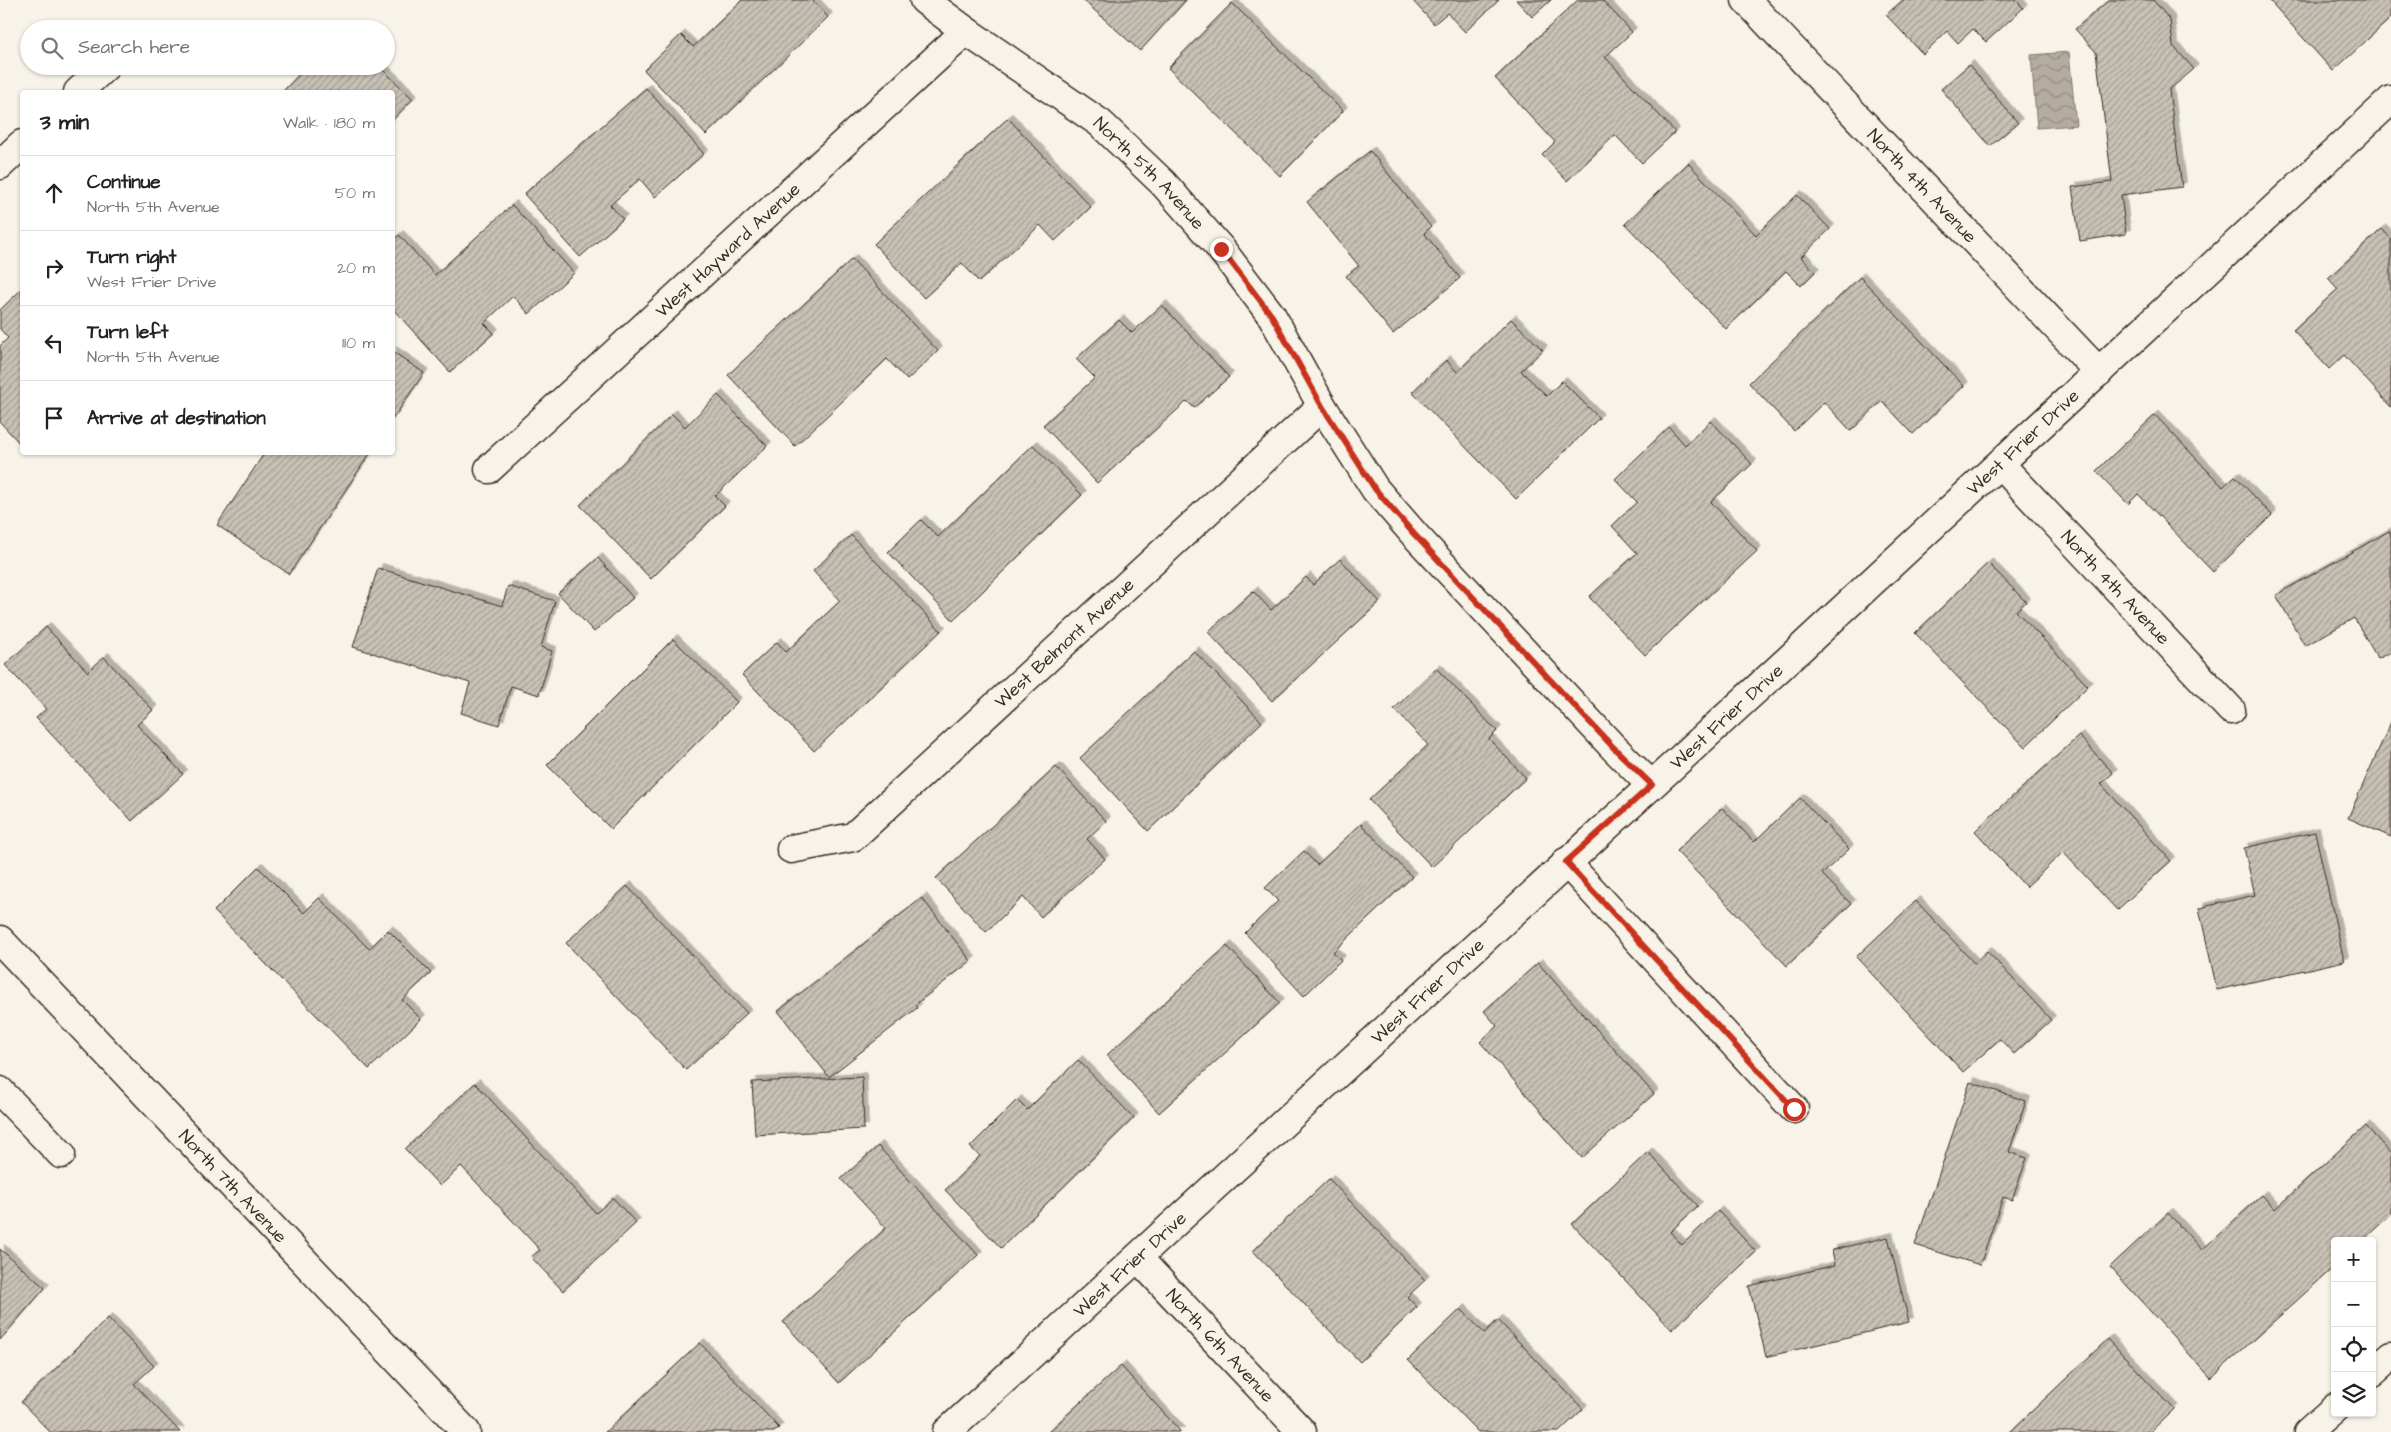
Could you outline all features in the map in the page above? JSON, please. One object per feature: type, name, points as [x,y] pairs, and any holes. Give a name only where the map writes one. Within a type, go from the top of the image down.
[{"type":"street","name":"North 5th Avenue","points":[[924,0],[966,31],[1100,122],[1163,183],[1221,249],[1272,316],[1322,406],[1375,489],[1613,747],[1652,785]]},
{"type":"street","name":"North 4th Avenue","points":[[1746,0],[2099,372]]},
{"type":"street","name":"West Hayward Avenue","points":[[489,469],[966,31]]},
{"type":"street","points":[[80,90],[96,75]]},
{"type":"street","name":"West Frier Drive","points":[[947,1432],[2000,464],[2391,100]]},
{"type":"street","points":[[0,165],[20,146]]},
{"type":"street","name":"West Belmont Avenue","points":[[791,849],[853,837],[1322,406]]},
{"type":"street","name":"North 4th Avenue","points":[[2000,464],[2231,710]]},
{"type":"street","points":[[1566,862],[1794,1109]]},
{"type":"street","name":"North 7th Avenue","points":[[0,940],[466,1432]]},
{"type":"street","points":[[0,1091],[61,1154]]},
{"type":"street","name":"North 6th Avenue","points":[[1138,1258],[1302,1432]]},
{"type":"street","points":[[2373,1372],[2391,1356]]},
{"type":"street","points":[[2308,1432],[2331,1412]]},
{"type":"water","points":[[2069,52],[2076,125],[2037,128],[2031,55]]},
{"type":"building","points":[[742,0],[812,0],[828,17],[706,135],[644,70],[681,35],[693,47]]},
{"type":"building","points":[[1083,0],[1186,0],[1140,51]]},
{"type":"building","points":[[1412,0],[1499,0],[1465,32],[1447,13],[1434,24]]},
{"type":"building","points":[[1516,0],[1551,0],[1532,17]]},
{"type":"building","points":[[1578,0],[1602,0],[1632,32],[1605,57],[1675,132],[1642,163],[1615,135],[1567,181],[1542,155],[1555,142],[1495,78]]},
{"type":"building","points":[[1903,0],[2016,0],[2023,8],[1986,42],[1973,29],[1958,43],[1947,31],[1923,54],[1886,15]]},
{"type":"building","points":[[2109,0],[2153,0],[2170,20],[2173,46],[2194,69],[2169,90],[2182,187],[2121,195],[2126,234],[2080,241],[2072,187],[2112,182],[2096,52],[2075,29]]},
{"type":"building","points":[[2269,0],[2391,0],[2391,18],[2333,71]]},
{"type":"building","points":[[1232,3],[1343,111],[1280,176],[1168,68]]},
{"type":"building","points":[[1969,65],[2018,123],[1990,146],[1941,89]]},
{"type":"building","points":[[298,75],[388,75],[413,99],[395,118],[395,90],[284,90]]},
{"type":"building","points":[[646,88],[704,154],[655,197],[640,179],[610,205],[623,219],[580,257],[524,194]]},
{"type":"building","points":[[1008,118],[1091,207],[1055,241],[1040,225],[979,282],[962,263],[924,298],[874,244]]},
{"type":"building","points":[[1370,151],[1431,227],[1424,233],[1460,278],[1393,334],[1346,276],[1359,266],[1307,202]]},
{"type":"building","points":[[1688,163],[1756,235],[1797,195],[1830,229],[1801,257],[1815,272],[1801,286],[1786,271],[1726,329],[1625,224]]},
{"type":"building","points":[[512,205],[574,273],[529,314],[513,296],[484,323],[494,333],[450,372],[395,311],[395,238],[399,235],[435,275]]},
{"type":"building","points":[[2382,229],[2391,239],[2391,407],[2344,355],[2329,369],[2293,330],[2338,289],[2328,278]]},
{"type":"building","points":[[852,259],[938,351],[907,380],[887,359],[795,446],[728,375]]},
{"type":"building","points":[[1860,277],[1964,386],[1913,434],[1882,401],[1851,431],[1824,402],[1794,431],[1749,383]]},
{"type":"building","points":[[20,291],[20,444],[0,422],[0,346],[8,338],[0,329],[0,310]]},
{"type":"building","points":[[1162,305],[1229,377],[1194,408],[1187,401],[1097,483],[1043,425],[1095,378],[1076,359],[1119,320],[1132,333]]},
{"type":"building","points":[[1511,319],[1543,350],[1521,371],[1547,396],[1562,381],[1599,418],[1516,499],[1412,392],[1446,360],[1457,372]]},
{"type":"building","points":[[395,353],[424,373],[395,416]]},
{"type":"building","points":[[718,395],[767,446],[715,496],[725,506],[651,579],[580,505],[672,414],[685,427]]},
{"type":"building","points":[[2155,415],[2223,487],[2235,476],[2272,515],[2213,572],[2138,494],[2128,504],[2096,471]]},
{"type":"building","points":[[1711,421],[1752,464],[1711,502],[1757,551],[1645,655],[1589,597],[1637,553],[1612,526],[1637,502],[1615,479],[1669,427],[1685,445]]},
{"type":"building","points":[[1033,445],[1082,495],[953,620],[888,552],[921,520],[938,537]]},
{"type":"building","points":[[263,455],[369,455],[289,574],[217,525]]},
{"type":"building","points":[[2389,531],[2391,535],[2391,652],[2378,659],[2354,618],[2305,646],[2276,595]]},
{"type":"building","points":[[851,535],[941,631],[814,751],[742,675],[777,642],[786,652],[840,601],[813,571]]},
{"type":"building","points":[[598,558],[633,598],[594,632],[558,593]]},
{"type":"building","points":[[1340,559],[1380,602],[1272,701],[1208,632],[1253,591],[1271,610],[1306,577],[1313,585]]},
{"type":"building","points":[[1988,563],[2026,602],[2016,611],[2088,686],[2025,747],[1915,633]]},
{"type":"building","points":[[378,568],[502,606],[508,586],[555,601],[541,647],[552,651],[539,695],[511,686],[499,725],[461,713],[470,683],[353,647]]},
{"type":"building","points":[[46,627],[88,672],[104,657],[153,710],[137,725],[183,774],[132,821],[36,718],[46,709],[5,665]]},
{"type":"building","points":[[673,639],[737,702],[611,829],[547,765]]},
{"type":"building","points":[[1194,651],[1262,722],[1148,831],[1080,758]]},
{"type":"building","points":[[1436,668],[1497,731],[1489,739],[1526,778],[1432,867],[1369,800],[1428,745],[1394,709]]},
{"type":"building","points":[[2391,722],[2391,837],[2348,818]]},
{"type":"building","points":[[2079,736],[2113,773],[2101,784],[2171,861],[2117,910],[2063,852],[2026,887],[1975,831]]},
{"type":"building","points":[[1056,767],[1106,821],[1087,839],[1105,859],[1041,917],[1023,897],[986,932],[936,878]]},
{"type":"building","points":[[1800,798],[1849,849],[1822,874],[1851,904],[1787,966],[1676,851],[1722,808],[1754,842]]},
{"type":"building","points":[[1361,824],[1412,877],[1333,952],[1341,960],[1304,996],[1245,933],[1278,901],[1265,888],[1304,851],[1317,865]]},
{"type":"building","points":[[2315,832],[2344,961],[2217,990],[2199,908],[2255,895],[2244,848]]},
{"type":"building","points":[[258,867],[304,913],[319,898],[369,949],[388,930],[431,973],[402,1000],[421,1019],[369,1069],[214,911]]},
{"type":"building","points":[[627,886],[747,1013],[686,1070],[566,943]]},
{"type":"building","points":[[922,898],[971,961],[915,1005],[917,1008],[829,1077],[778,1011]]},
{"type":"building","points":[[1916,901],[1974,963],[1987,951],[2051,1020],[2014,1054],[2000,1039],[1963,1072],[1856,957]]},
{"type":"building","points":[[1227,946],[1280,1003],[1159,1113],[1107,1055]]},
{"type":"building","points":[[1538,963],[1654,1094],[1582,1158],[1480,1042],[1497,1026],[1484,1011]]},
{"type":"building","points":[[1078,1060],[1134,1118],[1001,1248],[945,1190],[980,1156],[970,1147],[1017,1100],[1027,1110]]},
{"type":"building","points":[[862,1077],[864,1129],[755,1135],[752,1082]]},
{"type":"building","points":[[1970,1082],[2026,1101],[2009,1152],[2027,1158],[2012,1200],[2003,1197],[1980,1265],[1915,1245]]},
{"type":"building","points":[[475,1083],[596,1213],[613,1198],[636,1223],[563,1291],[531,1257],[540,1250],[461,1166],[440,1186],[405,1149]]},
{"type":"building","points":[[2366,1126],[2391,1154],[2391,1214],[2366,1237],[2331,1237],[2331,1270],[2211,1378],[2110,1267],[2168,1213],[2202,1250],[2262,1195],[2275,1209]]},
{"type":"building","points":[[878,1146],[978,1255],[839,1383],[783,1322],[886,1228],[841,1179]]},
{"type":"building","points":[[1648,1152],[1698,1206],[1670,1232],[1682,1245],[1718,1211],[1756,1252],[1672,1330],[1572,1224]]},
{"type":"building","points":[[1329,1179],[1425,1280],[1407,1297],[1417,1307],[1360,1362],[1253,1251]]},
{"type":"building","points":[[1888,1237],[1909,1322],[1766,1357],[1749,1286],[1835,1265],[1832,1250]]},
{"type":"building","points":[[0,1249],[45,1288],[0,1340]]},
{"type":"building","points":[[1461,1309],[1484,1333],[1498,1320],[1583,1409],[1559,1432],[1478,1432],[1408,1360]]},
{"type":"building","points":[[108,1318],[154,1366],[134,1384],[180,1432],[50,1432],[21,1402]]},
{"type":"building","points":[[2108,1339],[2174,1409],[2150,1432],[2010,1432]]},
{"type":"building","points":[[700,1343],[779,1428],[774,1432],[605,1432]]},
{"type":"building","points":[[1121,1366],[1181,1432],[1049,1432],[1049,1431]]},
{"type":"route","points":[[1221,249],[1272,316],[1322,406],[1375,489],[1414,534],[1613,747],[1652,785],[1566,862],[1794,1109]]}]
